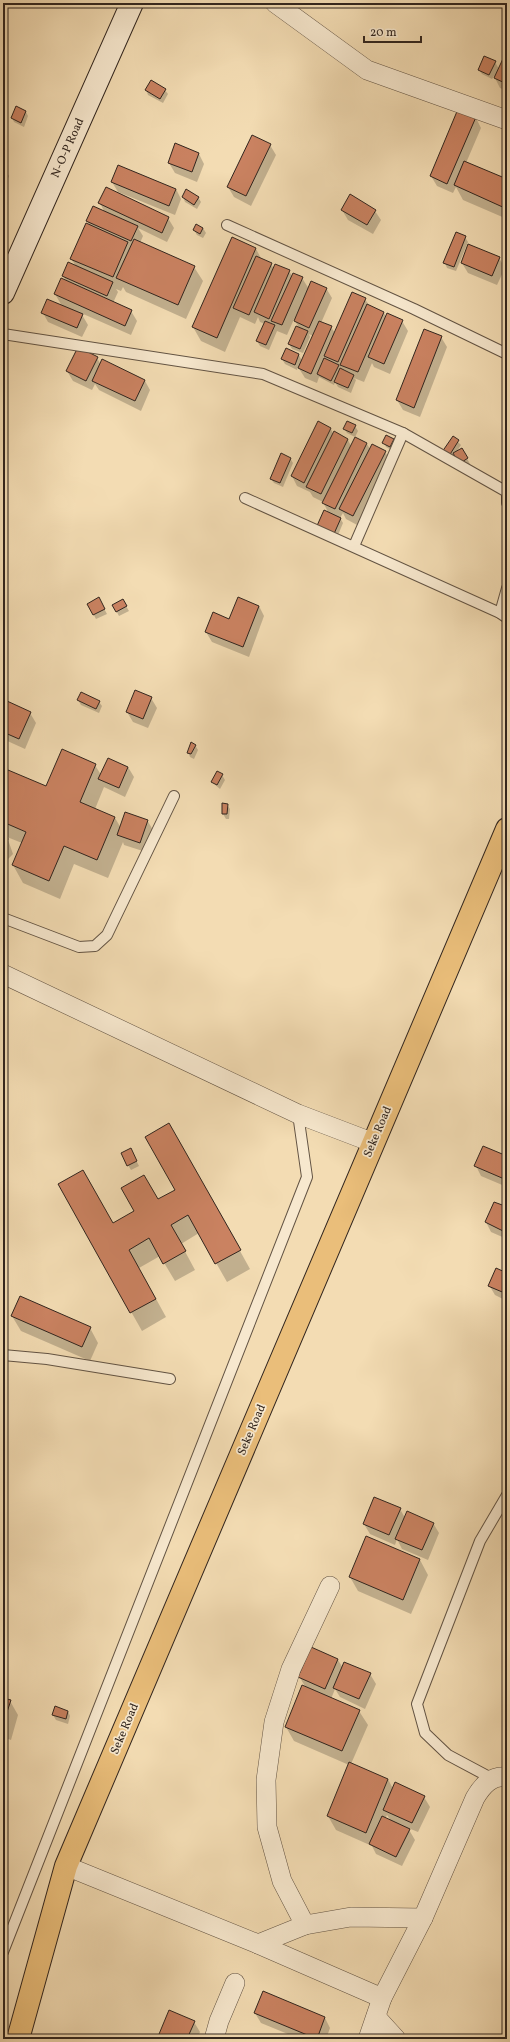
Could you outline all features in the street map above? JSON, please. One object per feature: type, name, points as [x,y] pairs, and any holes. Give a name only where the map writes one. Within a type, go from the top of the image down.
[{"type":"main road","name":"Seke Road","points":[[18,2039],[66,1866],[507,829]]},
{"type":"street","name":"N-O-P Road","points":[[3,293],[132,3]]},
{"type":"street","points":[[275,3],[367,70],[507,120]]},
{"type":"street","points":[[3,974],[298,1114],[374,1143]]},
{"type":"street","points":[[305,1926],[282,1881],[267,1827],[266,1780],[274,1722],[291,1668],[330,1586]]},
{"type":"street","points":[[368,2039],[382,1998],[423,1918],[475,1798],[483,1785],[500,1778]]},
{"type":"street","points":[[66,1866],[258,1944],[382,1998]]},
{"type":"street","points":[[258,1944],[305,1926],[350,1917],[423,1918]]},
{"type":"street","points":[[214,2039],[219,2021],[235,1983]]},
{"type":"street","points":[[376,2017],[396,2039]]},
{"type":"lane","points":[[227,225],[414,309],[507,354]]},
{"type":"lane","points":[[3,334],[263,374],[403,433],[507,491],[507,503]]},
{"type":"lane","points":[[354,546],[403,433]]},
{"type":"lane","points":[[245,498],[354,546],[504,616],[507,588]]},
{"type":"lane","points":[[3,918],[79,947],[95,946],[107,935],[174,796]]},
{"type":"lane","points":[[3,1952],[307,1177],[298,1114]]},
{"type":"lane","points":[[3,1355],[47,1359],[170,1379]]},
{"type":"lane","points":[[500,1778],[448,1755],[425,1732],[417,1704],[480,1541],[507,1495]]},
{"type":"building","points":[[507,50],[507,84],[494,78]]},
{"type":"building","points":[[484,56],[496,61],[489,75],[478,70]]},
{"type":"building","points":[[151,80],[166,89],[160,99],[145,90]]},
{"type":"building","points":[[16,106],[26,111],[21,123],[11,118]]},
{"type":"building","points":[[458,109],[476,117],[447,184],[430,176]]},
{"type":"building","points":[[252,135],[271,144],[246,196],[227,187]]},
{"type":"building","points":[[175,143],[199,153],[192,172],[168,163]]},
{"type":"building","points":[[464,161],[507,179],[507,209],[454,185]]},
{"type":"building","points":[[118,165],[176,189],[169,206],[111,182]]},
{"type":"building","points":[[106,187],[169,217],[162,233],[98,203]]},
{"type":"building","points":[[186,189],[199,197],[194,205],[182,197]]},
{"type":"building","points":[[350,194],[376,210],[367,225],[341,210]]},
{"type":"building","points":[[93,206],[138,226],[131,241],[86,221]]},
{"type":"building","points":[[86,223],[128,242],[113,277],[70,259]]},
{"type":"building","points":[[196,224],[203,228],[200,234],[193,230]]},
{"type":"building","points":[[456,232],[466,236],[454,267],[443,263]]},
{"type":"building","points":[[232,237],[256,248],[217,338],[192,327]]},
{"type":"building","points":[[134,239],[195,266],[178,305],[116,278]]},
{"type":"building","points":[[468,244],[500,257],[492,276],[461,263]]},
{"type":"building","points":[[256,256],[272,263],[249,315],[233,308]]},
{"type":"building","points":[[68,262],[113,282],[107,296],[62,276]]},
{"type":"building","points":[[275,264],[290,270],[269,319],[254,312]]},
{"type":"building","points":[[293,273],[303,277],[282,325],[271,321]]},
{"type":"building","points":[[61,278],[132,310],[125,326],[54,294]]},
{"type":"building","points":[[311,281],[327,288],[309,328],[294,321]]},
{"type":"building","points":[[352,292],[366,298],[338,362],[324,356]]},
{"type":"building","points":[[47,299],[83,314],[77,328],[41,313]]},
{"type":"building","points":[[367,304],[384,312],[358,372],[340,365]]},
{"type":"building","points":[[387,313],[403,320],[384,364],[368,357]]},
{"type":"building","points":[[265,321],[275,325],[266,345],[256,341]]},
{"type":"building","points":[[319,321],[332,326],[311,374],[298,368]]},
{"type":"building","points":[[296,326],[308,331],[300,349],[288,344]]},
{"type":"building","points":[[424,329],[442,336],[414,408],[396,400]]},
{"type":"building","points":[[78,347],[98,357],[86,381],[66,371]]},
{"type":"building","points":[[286,348],[299,354],[295,365],[281,359]]},
{"type":"building","points":[[324,358],[339,365],[331,381],[317,374]]},
{"type":"building","points":[[102,359],[145,380],[135,401],[92,381]]},
{"type":"building","points":[[340,368],[354,375],[348,388],[334,382]]},
{"type":"building","points":[[318,421],[331,428],[304,483],[291,476]]},
{"type":"building","points":[[347,421],[356,425],[352,433],[343,429]]},
{"type":"building","points":[[334,431],[348,439],[321,494],[306,487]]},
{"type":"building","points":[[386,435],[394,439],[390,447],[382,443]]},
{"type":"building","points":[[453,436],[459,440],[449,456],[442,452]]},
{"type":"building","points":[[355,437],[367,443],[335,509],[322,503]]},
{"type":"building","points":[[372,444],[386,451],[353,516],[339,509]]},
{"type":"building","points":[[462,448],[468,458],[459,464],[453,453]]},
{"type":"building","points":[[281,453],[291,458],[280,483],[270,479]]},
{"type":"building","points":[[324,510],[341,518],[333,536],[316,528]]},
{"type":"building","points":[[99,597],[105,609],[93,615],[87,604]]},
{"type":"building","points":[[238,597],[259,606],[243,647],[205,632],[213,612],[229,619]]},
{"type":"building","points":[[123,599],[127,606],[116,612],[112,605]]},
{"type":"building","points":[[135,690],[152,697],[143,719],[126,712]]},
{"type":"building","points":[[81,692],[100,701],[96,709],[77,700]]},
{"type":"building","points":[[7,701],[31,712],[19,739],[3,732],[3,710]]},
{"type":"building","points":[[191,742],[196,745],[191,754],[187,753]]},
{"type":"building","points":[[62,749],[96,764],[80,802],[115,817],[97,860],[64,846],[49,881],[12,865],[26,832],[3,822],[3,781],[8,770],[46,786]]},
{"type":"building","points":[[108,758],[128,767],[119,788],[98,779]]},
{"type":"building","points":[[217,771],[223,774],[217,785],[211,782]]},
{"type":"building","points":[[222,803],[228,804],[227,814],[222,814]]},
{"type":"building","points":[[125,812],[148,820],[140,843],[117,835]]},
{"type":"building","points":[[3,830],[8,839],[3,849]]},
{"type":"building","points":[[169,1123],[241,1250],[215,1264],[188,1215],[171,1225],[186,1251],[163,1264],[149,1238],[129,1250],[156,1299],[130,1313],[58,1184],[83,1170],[113,1223],[134,1211],[121,1188],[144,1175],[158,1199],[175,1190],[145,1137]]},
{"type":"building","points":[[483,1146],[507,1156],[507,1168],[502,1178],[474,1166]]},
{"type":"building","points":[[131,1148],[137,1161],[127,1166],[121,1153]]},
{"type":"building","points":[[507,1201],[507,1233],[485,1222],[494,1202],[505,1206]]},
{"type":"building","points":[[496,1268],[507,1273],[507,1294],[488,1286]]},
{"type":"building","points":[[20,1296],[91,1327],[82,1347],[11,1316]]},
{"type":"building","points":[[374,1497],[401,1508],[389,1535],[363,1524]]},
{"type":"building","points":[[407,1511],[434,1523],[422,1550],[395,1539]]},
{"type":"building","points":[[366,1536],[420,1559],[403,1600],[349,1577]]},
{"type":"building","points":[[311,1647],[338,1659],[325,1689],[298,1677]]},
{"type":"building","points":[[344,1662],[371,1673],[359,1699],[333,1688]]},
{"type":"building","points":[[302,1685],[360,1710],[342,1751],[285,1727]]},
{"type":"building","points":[[3,1698],[11,1700],[3,1724]]},
{"type":"building","points":[[55,1706],[68,1711],[66,1719],[52,1715]]},
{"type":"building","points":[[349,1762],[388,1779],[366,1833],[327,1816]]},
{"type":"building","points":[[395,1782],[425,1796],[412,1823],[383,1810]]},
{"type":"building","points":[[382,1816],[410,1829],[396,1857],[369,1844]]},
{"type":"building","points":[[263,1991],[325,2017],[317,2039],[254,2013]]},
{"type":"building","points":[[169,2010],[195,2021],[187,2039],[157,2039]]}]
